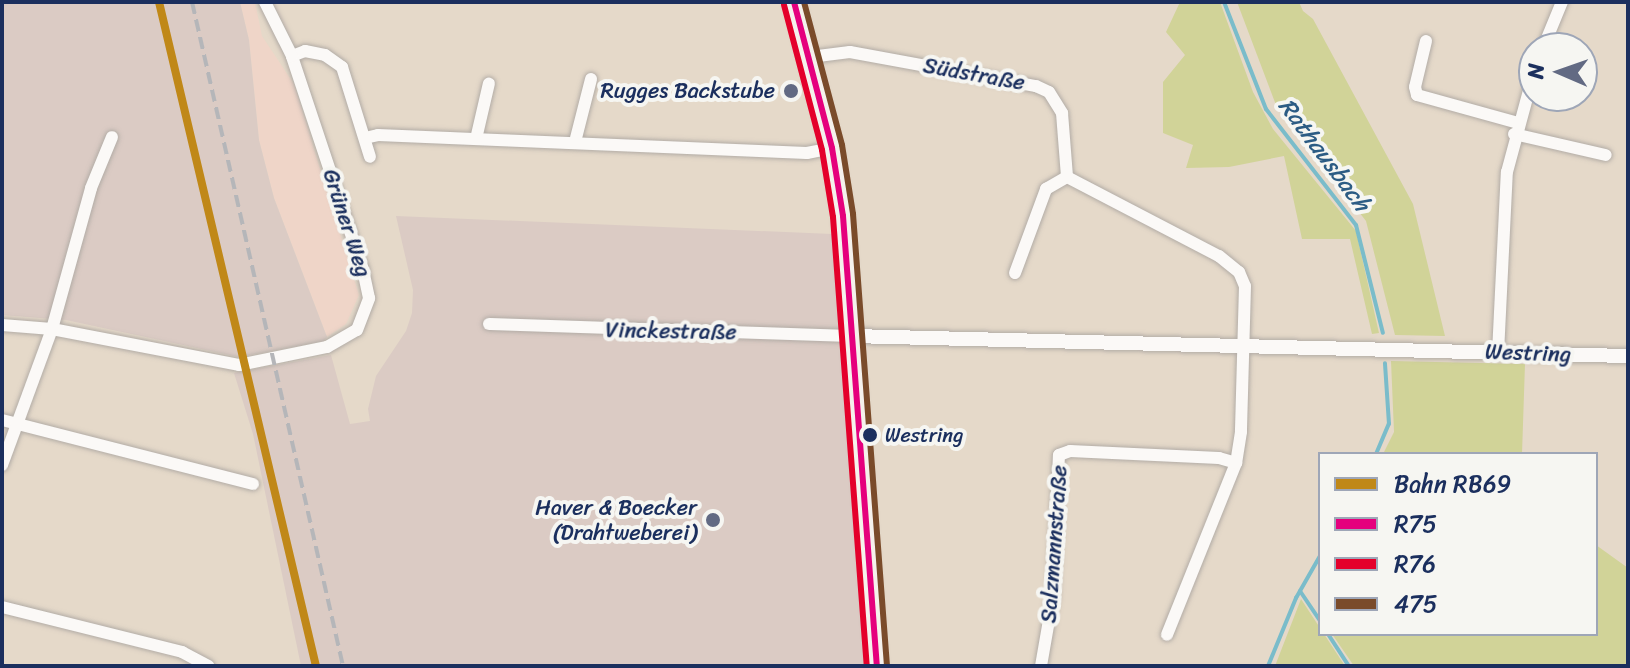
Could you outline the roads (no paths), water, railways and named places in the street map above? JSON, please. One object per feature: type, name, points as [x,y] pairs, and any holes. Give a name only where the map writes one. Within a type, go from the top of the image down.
[{"type":"main road","points":[[794,2],[832,148],[843,216],[877,666]]},
{"type":"street","name":"Grüner Weg","points":[[2,325],[52,329],[239,365],[327,347],[357,330],[368,307],[368,288],[292,56],[265,2]]},
{"type":"street","points":[[1550,32],[1562,2]]},
{"type":"street","points":[[1426,41],[1415,87],[1417,95],[1516,129],[1606,155]]},
{"type":"street","points":[[292,56],[305,51],[325,55],[342,67],[370,157]]},
{"type":"street","name":"Südstraße","points":[[810,57],[850,52],[1036,86],[1049,92],[1062,113],[1067,177]]},
{"type":"street","points":[[575,142],[591,79]]},
{"type":"street","points":[[476,139],[489,83]]},
{"type":"street","points":[[1498,353],[1503,214],[1521,112]]},
{"type":"street","points":[[365,138],[378,135],[807,153],[832,148]]},
{"type":"street","points":[[2,465],[52,329],[86,203],[112,137]]},
{"type":"street","points":[[1015,273],[1046,189],[1067,177],[1219,256],[1239,272],[1245,286],[1241,432],[1236,463],[1167,635]]},
{"type":"street","name":"Vinckestraße","points":[[489,324],[852,336]]},
{"type":"street","name":"Westring","points":[[852,336],[1628,356]]},
{"type":"street","points":[[2,420],[253,484]]},
{"type":"street","name":"Salzmannstraße","points":[[1041,666],[1053,597],[1059,455],[1070,451],[1219,458],[1236,463]]},
{"type":"street","points":[[2,607],[182,652],[208,666]]},
{"type":"waterway","name":"Rathausbach","points":[[1224,2],[1266,109],[1356,225],[1383,333]]},
{"type":"waterway","name":"Rathausbach","points":[[1377,452],[1389,424],[1385,363]]},
{"type":"waterway","name":"Rathausbach","points":[[1268,666],[1296,598],[1318,560]]},
{"type":"waterway","points":[[1300,591],[1318,618]]},
{"type":"waterway","points":[[1329,636],[1349,666]]},
{"type":"railway","points":[[192,2],[343,666]]},
{"type":"rail line","name":"RB69","points":[[159,2],[316,666]]},
{"type":"place","name":"Rugges Backstube","points":[[791,91]]},
{"type":"place","name":"Westring","points":[[870,435]]},
{"type":"place","name":"Haver & Boecker (Drahtweberei)","points":[[713,520]]}]
